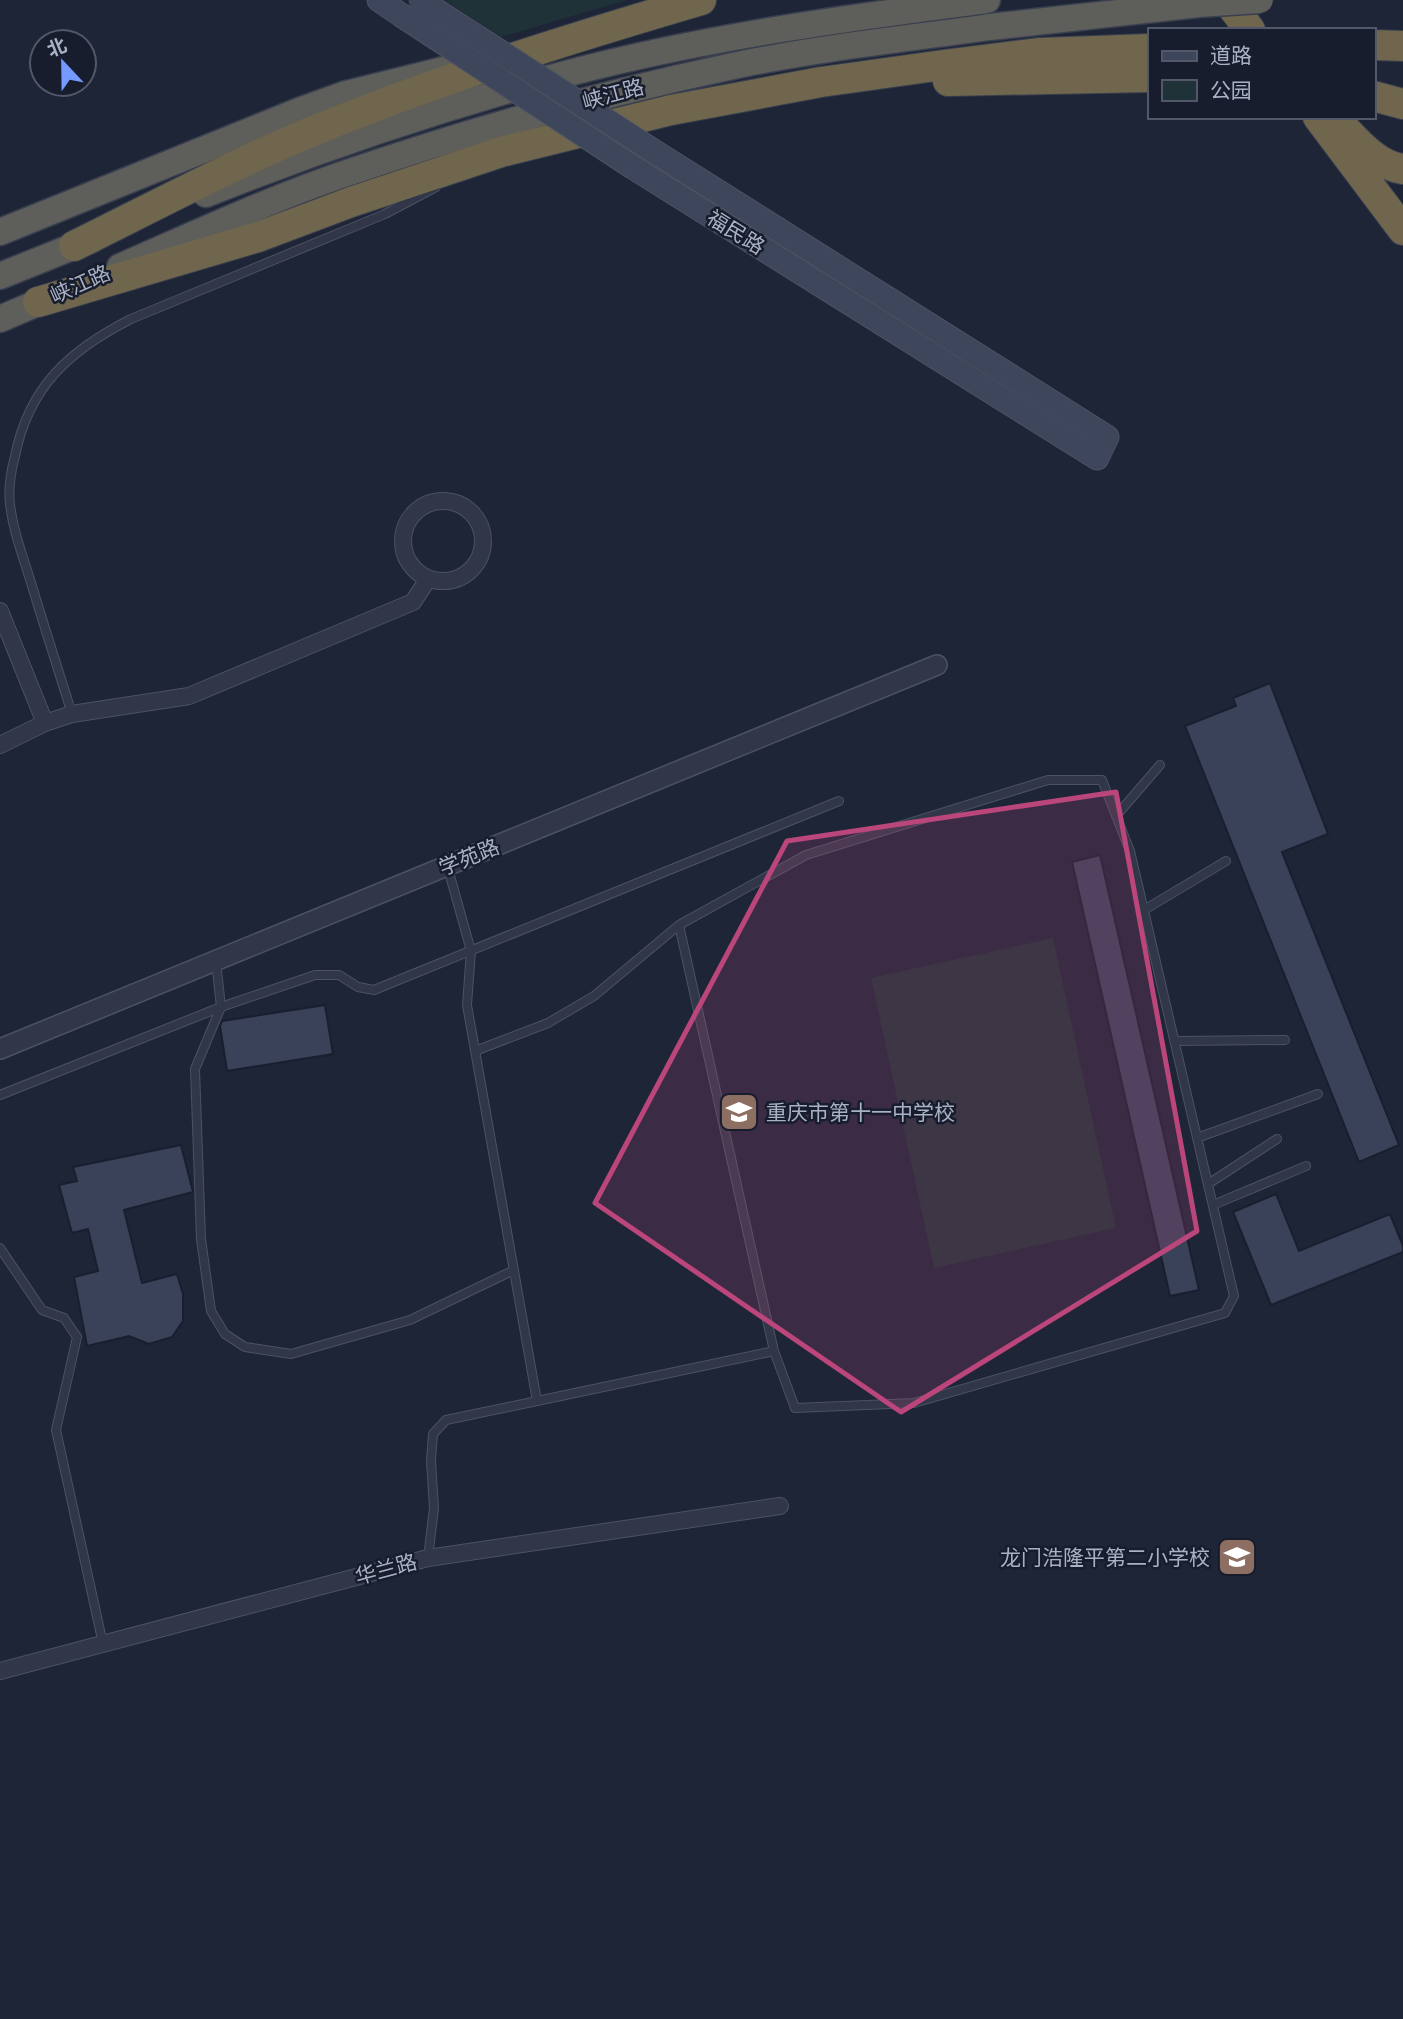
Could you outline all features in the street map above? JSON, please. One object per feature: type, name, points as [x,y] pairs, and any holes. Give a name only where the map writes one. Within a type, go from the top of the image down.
[{"type":"highway","points":[[74,246],[251,159],[378,105],[553,44],[701,0]]},
{"type":"highway","name":"峡江路","points":[[0,276],[327,148],[483,97],[570,73],[727,38],[813,23],[985,0]]},
{"type":"highway","points":[[1227,0],[1248,28]]},
{"type":"highway","points":[[1248,0],[1269,28]]},
{"type":"highway","name":"峡江路","points":[[0,319],[264,204],[339,176],[495,126],[660,82],[736,65],[990,27],[1260,0]]},
{"type":"highway","points":[[6,224],[82,199],[346,94],[553,44]]},
{"type":"highway","points":[[1375,45],[1403,46]]},
{"type":"highway","points":[[38,302],[258,237],[501,152],[671,110],[821,82],[1040,54],[1148,49]]},
{"type":"highway","points":[[821,82],[1148,77]]},
{"type":"highway","points":[[1375,97],[1403,104]]},
{"type":"highway","points":[[1320,119],[1403,230]]},
{"type":"highway","points":[[1338,119],[1358,144],[1395,168],[1403,169]]},
{"type":"main road","name":"福民路","points":[[379,0],[634,168],[1102,447],[420,0]]},
{"type":"street","points":[[449,502],[460,505],[476,519],[481,528],[482,548],[479,558],[474,567],[458,579],[448,582],[428,579],[411,566],[405,557],[402,536],[405,526],[411,517],[428,504],[449,502]]},
{"type":"street","points":[[0,745],[45,723],[72,714],[189,696],[413,602],[428,579]]},
{"type":"street","points":[[0,611],[45,723]]},
{"type":"street","name":"学苑路","points":[[0,1049],[937,665]]},
{"type":"street","name":"华兰路","points":[[0,1671],[428,1558],[780,1506]]},
{"type":"lane","points":[[453,178],[501,152]]},
{"type":"lane","points":[[72,714],[16,534],[9,502],[11,472],[18,441],[29,412],[46,382],[71,356],[98,336],[131,319],[384,214],[441,185]]},
{"type":"lane","points":[[1116,816],[1160,765]]},
{"type":"lane","points":[[475,1051],[548,1023],[594,996],[679,925],[806,855],[1048,780],[1102,780],[1130,850],[1234,1296],[1225,1313],[914,1403],[795,1408],[774,1351],[679,925]]},
{"type":"lane","points":[[0,1095],[221,1007],[315,975],[339,975],[358,987],[374,990],[839,801]]},
{"type":"lane","points":[[1144,910],[1226,861]]},
{"type":"lane","points":[[447,865],[471,951],[467,1005],[537,1401]]},
{"type":"lane","points":[[216,960],[221,1007],[195,1069],[201,1239],[211,1311],[225,1334],[245,1347],[291,1354],[410,1320],[514,1270]]},
{"type":"lane","points":[[1175,1041],[1285,1040]]},
{"type":"lane","points":[[1197,1138],[1318,1094]]},
{"type":"lane","points":[[1208,1184],[1276,1139]]},
{"type":"lane","points":[[1213,1205],[1306,1166]]},
{"type":"lane","points":[[0,1248],[42,1310],[64,1318],[77,1338],[56,1430],[103,1644]]},
{"type":"lane","points":[[428,1558],[434,1508],[431,1461],[433,1434],[446,1420],[774,1351]]},
{"type":"highlighted area","points":[[1116,792],[1197,1231],[901,1412],[595,1203],[787,841]]},
{"type":"green space","points":[[445,0],[627,0],[501,37]]},
{"type":"green space","points":[[1053,938],[1116,1228],[934,1268],[871,978]]},
{"type":"building","points":[[1270,683],[1328,834],[1282,852],[1399,1145],[1359,1162],[1185,726],[1236,706],[1233,698]]},
{"type":"building","points":[[1100,855],[1199,1290],[1170,1296],[1072,862]]},
{"type":"building","points":[[325,1005],[333,1054],[227,1071],[220,1026],[222,1021]]},
{"type":"building","points":[[181,1145],[193,1192],[124,1210],[142,1283],[177,1274],[183,1294],[183,1321],[172,1337],[149,1344],[129,1336],[87,1346],[74,1277],[98,1271],[88,1229],[72,1233],[59,1185],[77,1181],[73,1167]]},
{"type":"building","points":[[1276,1194],[1299,1251],[1390,1214],[1403,1252],[1271,1305],[1233,1212]]},
{"type":"place","name":"重庆市第十一中学校","points":[[739,1112]]},
{"type":"place","name":"龙门浩隆平第二小学校","points":[[1237,1557]]}]
